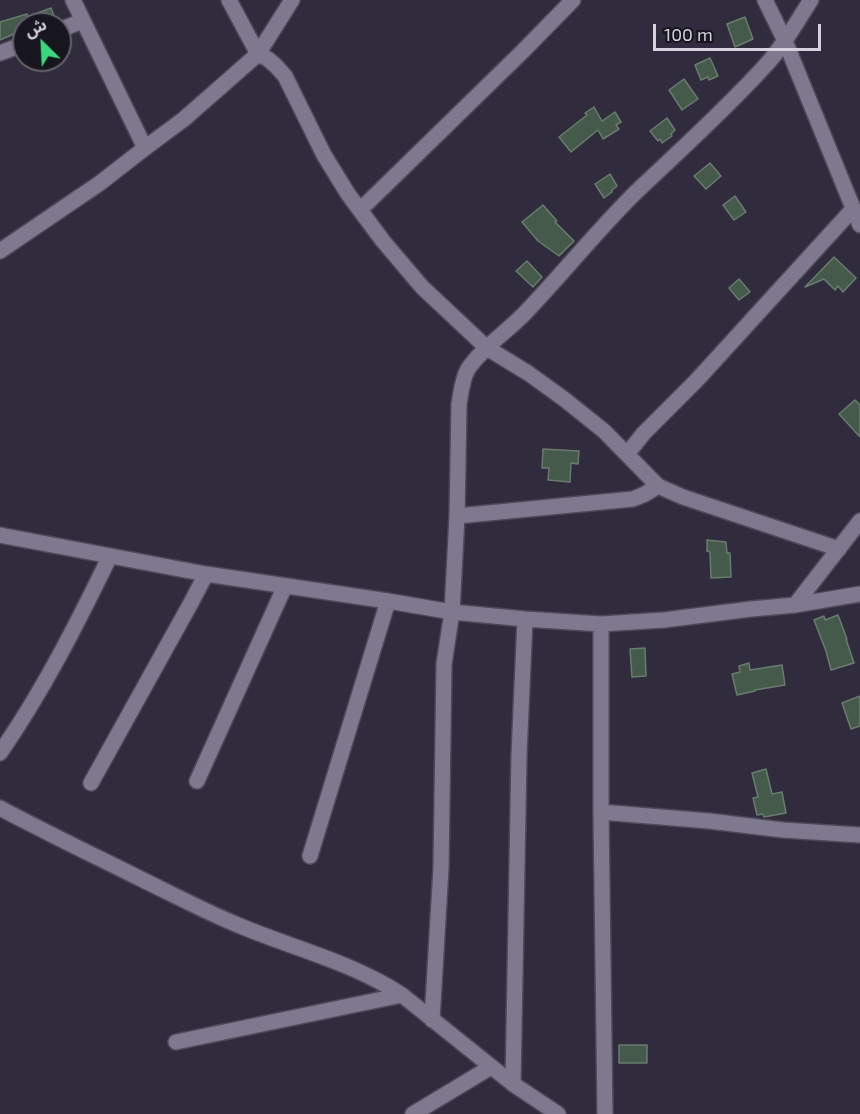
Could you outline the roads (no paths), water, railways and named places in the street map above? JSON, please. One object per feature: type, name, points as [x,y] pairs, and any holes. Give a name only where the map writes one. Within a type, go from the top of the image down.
[{"type":"street","points":[[73,0],[145,148]]},
{"type":"street","points":[[229,0],[258,54],[268,59],[285,76],[339,182],[422,287],[487,348],[528,373],[604,431],[658,486],[683,497],[839,549]]},
{"type":"street","points":[[0,251],[100,183],[184,119],[258,54],[292,0]]},
{"type":"street","points":[[360,210],[573,0]]},
{"type":"street","points":[[765,0],[785,41],[860,225]]},
{"type":"street","points":[[432,1020],[441,868],[444,664],[452,612],[459,404],[467,370],[526,312],[599,230],[719,114],[763,68],[785,41],[812,0]]},
{"type":"street","points":[[72,25],[82,21]]},
{"type":"street","points":[[627,454],[853,209]]},
{"type":"street","points":[[457,516],[633,499],[658,486]]},
{"type":"street","points":[[795,605],[860,521]]},
{"type":"street","points":[[0,535],[206,574],[452,612],[525,619],[601,624],[664,620],[795,605],[860,594]]},
{"type":"street","points":[[0,753],[24,719],[87,604],[110,556]]},
{"type":"street","points":[[91,783],[206,574]]},
{"type":"street","points":[[197,781],[285,586]]},
{"type":"street","points":[[310,856],[388,601]]},
{"type":"street","points":[[513,1084],[519,755],[525,619]]},
{"type":"street","points":[[601,624],[601,812],[606,1114]]},
{"type":"street","points":[[0,808],[232,922],[370,977],[402,995],[513,1084],[558,1114]]},
{"type":"street","points":[[601,812],[710,821],[771,829],[860,835]]},
{"type":"street","points":[[176,1042],[402,995]]},
{"type":"street","points":[[414,1114],[491,1067]]}]
